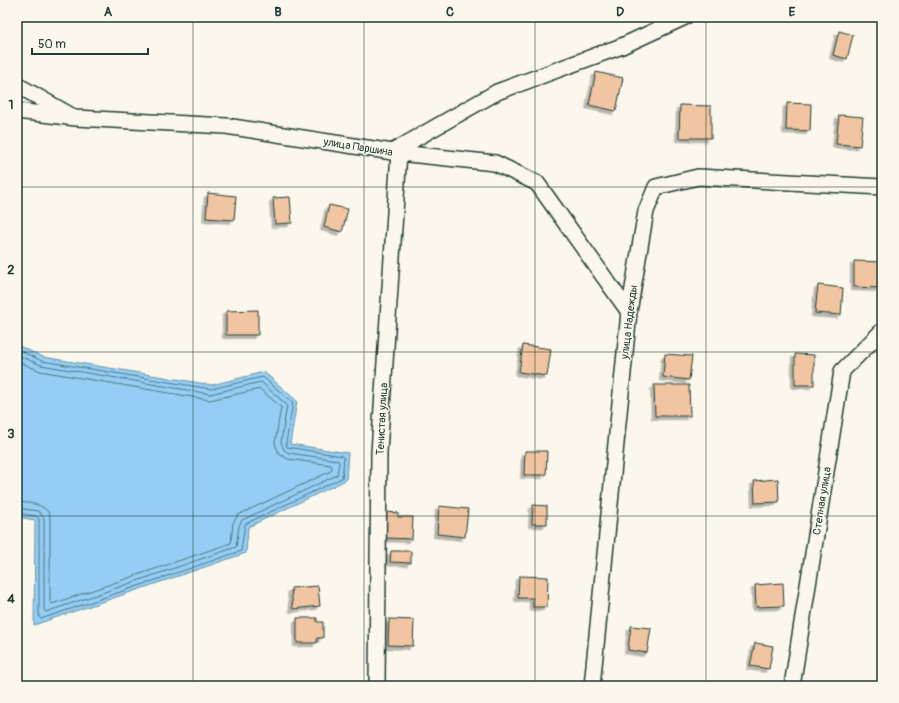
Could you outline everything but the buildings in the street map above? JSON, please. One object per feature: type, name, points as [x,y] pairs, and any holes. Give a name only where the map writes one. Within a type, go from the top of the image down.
[{"type":"street","points":[[396,152],[497,92],[622,46],[685,17]]},
{"type":"street","points":[[17,85],[76,118]]},
{"type":"street","name":"улица Паршина","points":[[17,111],[76,118],[226,126],[396,152],[496,164],[537,183],[630,312]]},
{"type":"street","name":"Тенистая улица","points":[[377,686],[379,452],[396,152]]},
{"type":"street","name":"улица Надежды","points":[[592,686],[630,312],[646,211],[656,186],[698,177],[882,187]]},
{"type":"street","name":"Степная улица","points":[[792,686],[842,371],[882,331]]},
{"type":"water","points":[[17,345],[43,357],[212,385],[264,372],[297,401],[290,444],[348,453],[346,480],[248,527],[246,553],[34,625],[35,520],[17,517]]}]
